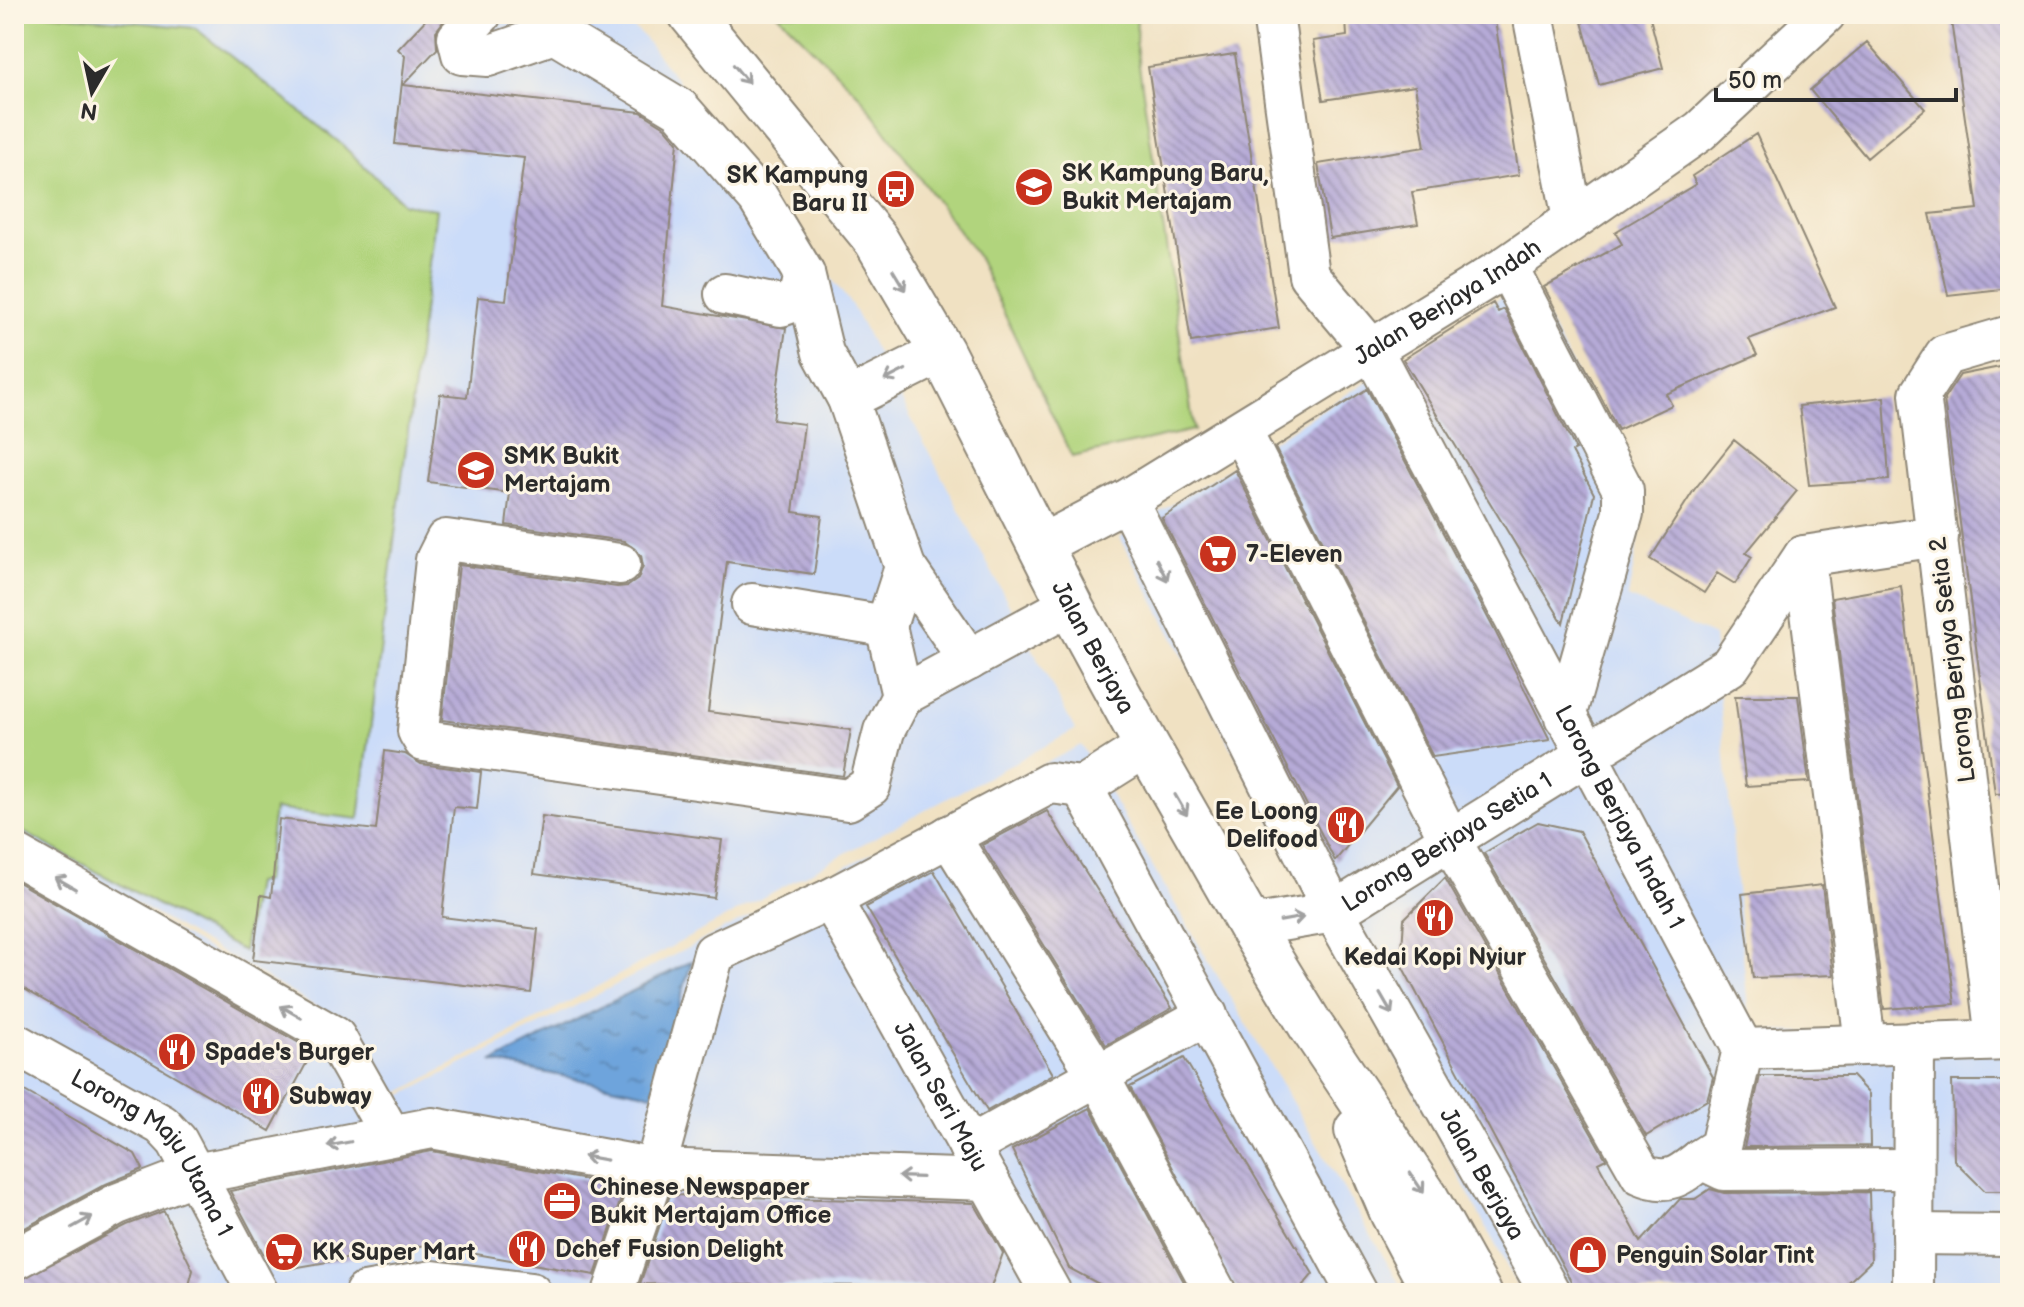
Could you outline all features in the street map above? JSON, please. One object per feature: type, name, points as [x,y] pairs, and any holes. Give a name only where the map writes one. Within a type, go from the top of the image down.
[{"type":"main road","name":"Jalan Berjaya","points":[[691,14],[876,240],[942,352],[1070,605],[1250,926],[1311,1026],[1425,1196],[1479,1293]]},
{"type":"main road","points":[[1311,1026],[1393,1214],[1435,1293]]},
{"type":"street","points":[[481,14],[458,38],[462,54],[488,56],[554,24],[680,109],[758,198],[804,274],[823,353],[848,399],[905,567],[969,660]]},
{"type":"street","name":"Lorong Berjaya Indah 1","points":[[1273,14],[1309,275],[1372,350],[1743,1049]]},
{"type":"street","points":[[1533,14],[1573,219]]},
{"type":"street","name":"Jalan Berjaya Indah","points":[[1039,546],[1127,500],[1507,266],[1700,131],[1825,14]]},
{"type":"street","points":[[1507,266],[1623,490],[1623,513],[1565,717]]},
{"type":"street","points":[[725,294],[781,306],[798,300],[804,274]]},
{"type":"street","name":"Lorong Berjaya Setia 2","points":[[2003,1040],[1920,394],[1945,355],[2010,336]]},
{"type":"street","points":[[848,399],[942,352]]},
{"type":"street","points":[[1241,431],[1450,840],[1641,1174],[1658,1182],[1677,1178],[1720,1147],[1743,1049],[2003,1040]]},
{"type":"street","name":"Jalan Berjaya","points":[[1127,500],[1334,912],[1550,1293]]},
{"type":"street","points":[[1865,1043],[1804,556],[1938,536]]},
{"type":"street","points":[[620,564],[446,540],[436,560],[418,731],[424,741],[848,800],[870,786],[884,731],[902,696],[1070,605]]},
{"type":"street","name":"Lorong Berjaya Setia 1","points":[[1250,926],[1334,912],[1730,666],[1804,556]]},
{"type":"street","points":[[902,696],[886,626],[905,567]]},
{"type":"street","points":[[752,604],[886,626]]},
{"type":"street","points":[[613,1293],[655,1169],[714,953],[831,899],[1050,783],[1082,787],[1147,746]]},
{"type":"street","points":[[1082,787],[1358,1292]]},
{"type":"street","points":[[949,836],[1099,1077],[1216,1293]]},
{"type":"street","points":[[14,854],[335,1037],[390,1134]]},
{"type":"street","name":"Jalan Seri Maju","points":[[831,899],[1051,1293]]},
{"type":"street","points":[[14,1260],[117,1204],[195,1174],[432,1128],[655,1169],[978,1163],[1099,1077],[1207,1015]]},
{"type":"street","points":[[1913,1293],[1914,1042]]},
{"type":"street","name":"Lorong Maju Utama 1","points":[[14,1043],[162,1125],[177,1141],[258,1293]]},
{"type":"street","points":[[1701,1159],[1724,1170],[1913,1169]]},
{"type":"street","points":[[1913,1234],[2010,1235]]},
{"type":"street","points":[[365,1293],[433,1281],[531,1293]]},
{"type":"shaded area","name":"SMK Bukit Mertajam","points":[[14,14],[617,14],[642,35],[851,304],[1075,730],[395,1095],[351,1027],[14,833]]},
{"type":"shaded area","points":[[1527,281],[1645,503],[1628,597],[1714,636],[1750,1031],[2010,1036],[2010,1293],[1521,1293],[1120,537]]},
{"type":"shaded area","points":[[1081,745],[1405,1293],[14,1293],[14,839],[348,1029],[391,1101]]},
{"type":"green space","points":[[14,14],[51,14],[195,28],[340,143],[404,204],[436,209],[359,819],[274,809],[265,881],[255,883],[243,951],[14,827]]},
{"type":"green space","name":"SK Kampung Baru, Bukit Mertajam","points":[[778,14],[1137,14],[1136,46],[1194,430],[1072,457],[977,256],[860,96]]},
{"type":"water","points":[[692,961],[652,1094],[493,1062]]},
{"type":"building","points":[[431,14],[449,14],[436,31],[437,49],[403,85],[641,112],[665,127],[678,142],[662,306],[786,328],[773,420],[804,424],[793,512],[822,516],[814,574],[727,562],[708,712],[851,730],[843,776],[442,720],[459,565],[617,587],[628,586],[638,579],[643,566],[641,555],[624,541],[506,525],[510,493],[428,482],[440,394],[467,397],[478,297],[506,300],[524,158],[395,144],[405,56],[398,49]]},
{"type":"building","points":[[1388,14],[1494,14],[1519,175],[1412,192],[1418,224],[1330,238],[1318,164],[1425,147],[1415,86],[1323,100],[1313,41],[1347,36],[1346,20]]},
{"type":"building","points":[[1597,14],[1649,14],[1663,68],[1599,85],[1581,18]]},
{"type":"building","points":[[1950,14],[2010,14],[2010,183],[2003,184],[2010,224],[2010,288],[1948,295],[1930,214],[1978,209]]},
{"type":"building","points":[[1867,42],[1925,109],[1867,158],[1810,90]]},
{"type":"building","points":[[1235,54],[1279,328],[1191,342],[1148,67]]},
{"type":"building","points":[[1756,134],[1835,307],[1749,339],[1757,355],[1666,394],[1672,405],[1618,430],[1544,287],[1622,244],[1615,232],[1696,184],[1692,176]]},
{"type":"building","points":[[1493,303],[1498,312],[1504,309],[1576,450],[1572,452],[1594,494],[1563,623],[1403,359]]},
{"type":"building","points":[[2010,365],[2010,793],[1995,794],[1944,399],[1960,375]]},
{"type":"building","points":[[1367,389],[1550,740],[1433,757],[1275,448]]},
{"type":"building","points":[[1884,397],[1889,480],[1809,485],[1799,406]]},
{"type":"building","points":[[1734,440],[1797,491],[1746,553],[1752,557],[1735,584],[1717,573],[1704,593],[1650,559],[1694,490]]},
{"type":"building","points":[[1235,470],[1397,786],[1335,861],[1162,518]]},
{"type":"building","points":[[1901,586],[1955,1004],[1884,1009],[1832,598]]},
{"type":"building","points":[[1735,696],[1798,696],[1809,782],[1746,786]]},
{"type":"building","points":[[385,751],[405,754],[421,764],[481,772],[477,809],[454,807],[442,917],[538,929],[531,993],[253,960],[261,895],[271,897],[279,819],[376,830]]},
{"type":"building","points":[[1047,811],[1172,1008],[1106,1045],[982,845]]},
{"type":"building","points":[[542,816],[722,840],[714,898],[534,874]]},
{"type":"building","points":[[1538,822],[1579,831],[1713,1077],[1707,1100],[1646,1136],[1484,853]]},
{"type":"building","points":[[934,871],[1053,1074],[987,1111],[866,907]]},
{"type":"building","points":[[1445,878],[1606,1159],[1598,1163],[1641,1242],[1680,1199],[1695,1199],[1710,1189],[1724,1193],[1869,1192],[1871,1261],[1839,1291],[1602,1293],[1573,1285],[1401,964],[1404,919]]},
{"type":"building","points":[[14,880],[313,1051],[270,1131],[14,983]]},
{"type":"building","points":[[1822,885],[1833,975],[1753,978],[1742,894]]},
{"type":"building","points":[[1184,1058],[1313,1274],[1297,1293],[1239,1293],[1130,1087]]},
{"type":"building","points":[[1760,1076],[1852,1076],[1869,1094],[1870,1146],[1744,1147]]},
{"type":"building","points":[[1952,1081],[2010,1081],[2010,1191],[1985,1191],[1954,1160]]},
{"type":"building","points":[[14,1085],[135,1154],[143,1169],[106,1184],[14,1234]]},
{"type":"building","points":[[1090,1108],[1190,1293],[1108,1289],[1069,1268],[1012,1150]]},
{"type":"building","points":[[432,1151],[618,1186],[623,1193],[595,1275],[425,1245],[287,1269],[263,1253],[230,1191]]},
{"type":"building","points":[[670,1195],[974,1203],[1003,1253],[991,1287],[640,1284]]},
{"type":"building","points":[[164,1211],[193,1270],[187,1293],[14,1293],[14,1283],[127,1225]]},
{"type":"place","name":"SK Kampung Baru, Bukit Mertajam","points":[[1034,187]]},
{"type":"place","name":"SK Kampung Baru II","points":[[896,189]]},
{"type":"place","name":"SMK Bukit Mertajam","points":[[476,470]]},
{"type":"place","name":"7-Eleven","points":[[1218,554]]},
{"type":"place","name":"Ee Loong Delifood","points":[[1346,825]]},
{"type":"place","name":"Kedai Kopi Nyiur","points":[[1435,918]]},
{"type":"place","name":"Spade's Burger","points":[[177,1052]]},
{"type":"place","name":"Subway","points":[[261,1096]]},
{"type":"place","name":"Chinese Newspaper Bukit Mertajam Office","points":[[562,1201]]},
{"type":"place","name":"Dchef Fusion Delight","points":[[527,1249]]},
{"type":"place","name":"KK Super Mart","points":[[284,1252]]},
{"type":"place","name":"Penguin Solar Tint","points":[[1588,1255]]}]
